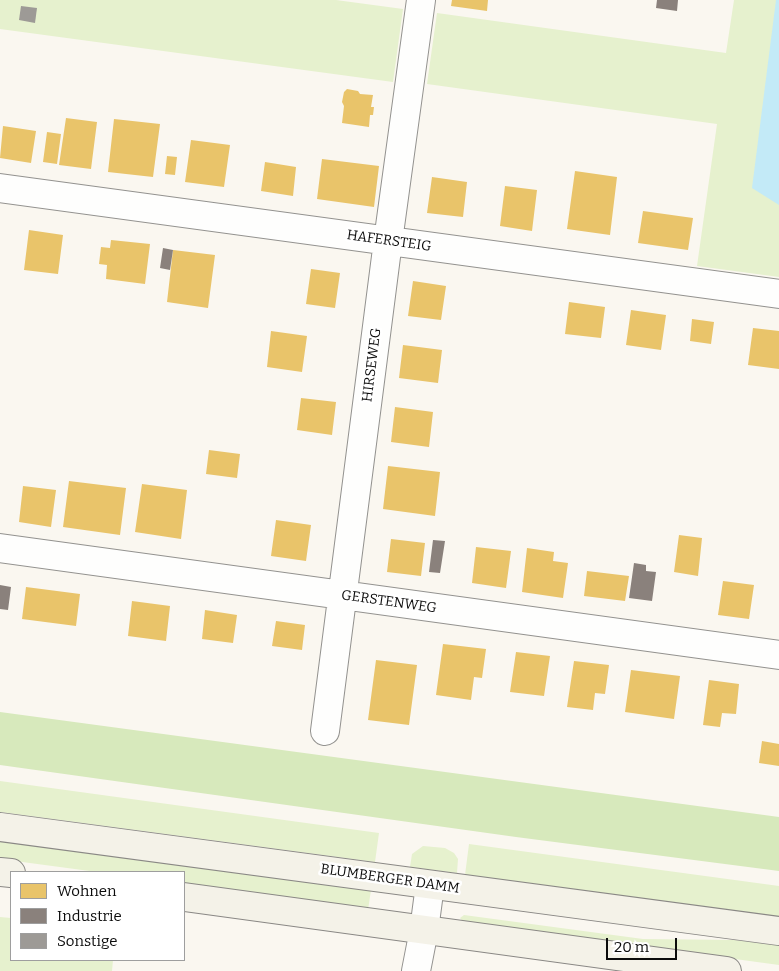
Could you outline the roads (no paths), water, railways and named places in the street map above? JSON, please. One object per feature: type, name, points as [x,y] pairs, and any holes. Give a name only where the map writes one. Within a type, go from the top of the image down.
[{"type":"main road","name":"BLUMBERGER DAMM","points":[[0,827],[779,931]]},
{"type":"main road","points":[[185,897],[727,971]]},
{"type":"street","name":"HIRSEWEG","points":[[325,731],[421,0]]},
{"type":"street","name":"HAFERSTEIG","points":[[0,188],[779,294]]},
{"type":"street","name":"GERSTENWEG","points":[[0,548],[779,655]]},
{"type":"street","points":[[416,971],[430,885]]},
{"type":"water","points":[[776,0],[779,0],[779,205],[752,188]]}]
